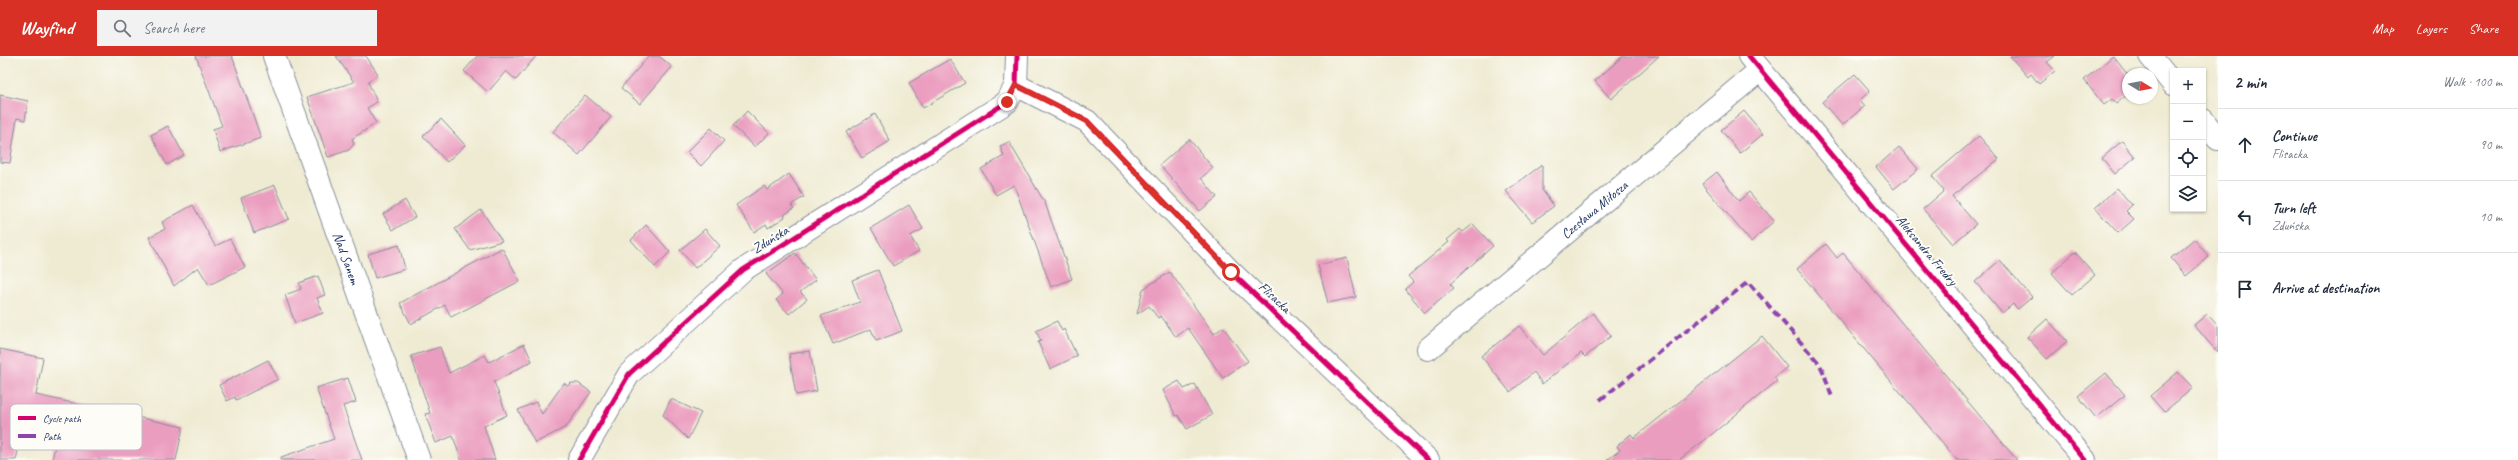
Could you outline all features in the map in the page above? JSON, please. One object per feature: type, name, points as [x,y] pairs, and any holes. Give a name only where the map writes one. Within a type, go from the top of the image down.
[{"type":"street","name":"Nad Sanem","points":[[274,56],[419,460]]},
{"type":"street","points":[[1016,85],[1017,56]]},
{"type":"street","points":[[2150,56],[2170,80]]},
{"type":"street","name":"Czesława Miłosza","points":[[1428,349],[1754,63]]},
{"type":"street","name":"Aleksandra Fredry","points":[[1754,63],[2085,460]]},
{"type":"street","name":"Zduńska","points":[[579,460],[629,374],[743,270],[1007,102],[1016,85]]},
{"type":"street","name":"Flisacka","points":[[1016,85],[1087,121],[1231,272],[1428,460]]},
{"type":"street","points":[[2206,124],[2218,138]]},
{"type":"building","points":[[196,56],[232,56],[261,138],[220,152],[213,129],[222,126]]},
{"type":"building","points":[[336,56],[366,56],[378,74],[368,82],[377,102],[367,108],[376,123],[352,139],[354,144],[349,150],[328,157],[307,97],[354,82]]},
{"type":"building","points":[[477,56],[536,56],[516,80],[506,71],[488,92],[464,71]]},
{"type":"building","points":[[649,56],[659,56],[672,67],[640,104],[621,88]]},
{"type":"building","points":[[1623,56],[1659,56],[1611,99],[1595,81]]},
{"type":"building","points":[[2010,56],[2055,56],[2047,62],[2055,71],[2039,84],[2031,74],[2028,77]]},
{"type":"building","points":[[2113,56],[2122,68],[2122,99],[2116,104],[2112,99],[2104,105],[2084,80]]},
{"type":"building","points":[[950,59],[965,83],[923,108],[909,83]]},
{"type":"building","points":[[1855,74],[1870,91],[1860,100],[1865,106],[1842,125],[1822,102]]},
{"type":"building","points":[[0,95],[28,101],[25,120],[17,118],[10,163],[0,162]]},
{"type":"building","points":[[585,95],[611,117],[579,155],[553,132]]},
{"type":"building","points":[[747,111],[769,133],[755,147],[733,126]]},
{"type":"building","points":[[1744,111],[1763,134],[1740,153],[1721,130]]},
{"type":"building","points":[[875,114],[890,141],[862,158],[846,132]]},
{"type":"building","points":[[441,119],[465,145],[447,162],[423,136]]},
{"type":"building","points":[[168,126],[184,155],[167,165],[151,135]]},
{"type":"building","points":[[711,128],[724,141],[701,166],[687,152]]},
{"type":"building","points":[[1979,136],[1999,159],[1952,196],[1976,224],[1953,244],[1923,209],[1944,191],[1932,176]]},
{"type":"building","points":[[1189,139],[1213,168],[1201,178],[1217,197],[1200,211],[1160,165]]},
{"type":"building","points":[[2122,141],[2135,157],[2115,174],[2102,158]]},
{"type":"building","points":[[1009,142],[1045,203],[1072,279],[1051,287],[1014,185],[996,195],[981,169],[1004,156],[1000,146]]},
{"type":"building","points":[[1899,147],[1918,169],[1894,189],[1876,167]]},
{"type":"building","points":[[1542,165],[1542,190],[1554,206],[1532,222],[1506,191]]},
{"type":"building","points":[[1717,172],[1739,201],[1749,192],[1774,221],[1751,242],[1702,184]]},
{"type":"building","points":[[789,174],[804,197],[791,205],[794,208],[784,215],[785,217],[768,228],[766,224],[754,232],[736,205],[764,186],[767,190]]},
{"type":"building","points":[[275,185],[289,219],[254,233],[241,198]]},
{"type":"building","points":[[2117,188],[2132,205],[2126,211],[2134,219],[2118,233],[2095,208]]},
{"type":"building","points":[[405,200],[415,217],[393,230],[383,214]]},
{"type":"building","points":[[193,205],[215,246],[230,239],[245,267],[209,285],[198,267],[174,286],[149,237],[165,229],[162,222]]},
{"type":"building","points":[[909,205],[923,229],[910,236],[919,251],[893,266],[871,228]]},
{"type":"building","points":[[481,210],[502,241],[470,250],[455,229]]},
{"type":"building","points":[[1473,224],[1493,246],[1450,284],[1454,288],[1425,313],[1405,289],[1413,282],[1408,276],[1449,242],[1447,240],[1460,229],[1463,232]]},
{"type":"building","points":[[646,225],[670,252],[655,267],[631,240]]},
{"type":"building","points":[[705,229],[720,246],[695,268],[680,250]]},
{"type":"building","points":[[2194,239],[2209,257],[2186,276],[2171,258]]},
{"type":"building","points":[[1826,244],[1837,258],[1843,253],[2017,460],[1957,460],[1797,269]]},
{"type":"building","points":[[399,245],[405,269],[375,278],[368,254]]},
{"type":"building","points":[[502,248],[520,281],[451,317],[445,305],[411,324],[400,303]]},
{"type":"building","points":[[2075,252],[2095,275],[2072,295],[2052,273]]},
{"type":"building","points":[[795,253],[816,280],[800,292],[807,299],[789,314],[776,300],[783,294],[766,274]]},
{"type":"building","points":[[1347,258],[1356,297],[1328,303],[1318,265]]},
{"type":"building","points":[[2000,260],[2032,297],[2018,309],[2013,304],[2002,313],[1975,282]]},
{"type":"building","points":[[878,270],[902,331],[876,341],[871,329],[833,344],[821,316],[860,302],[852,280]]},
{"type":"building","points":[[1170,272],[1214,334],[1223,327],[1248,361],[1223,378],[1188,328],[1176,337],[1161,316],[1158,318],[1149,306],[1137,314],[1143,289]]},
{"type":"building","points":[[318,276],[325,295],[317,298],[323,313],[295,323],[285,295],[301,289],[299,283]]},
{"type":"building","points":[[1593,313],[1611,336],[1585,357],[1581,353],[1542,384],[1534,372],[1510,392],[1481,356],[1519,326],[1543,355]]},
{"type":"building","points":[[2207,314],[2218,326],[2218,353],[2194,325]]},
{"type":"building","points":[[2047,319],[2067,341],[2047,359],[2027,337]]},
{"type":"building","points":[[1057,321],[1062,331],[1064,329],[1077,356],[1050,369],[1038,342],[1041,341],[1036,331]]},
{"type":"building","points":[[1762,336],[1787,367],[1774,378],[1777,381],[1706,439],[1679,460],[1607,460],[1620,450],[1617,446],[1631,434],[1634,438]]},
{"type":"building","points":[[524,344],[532,361],[494,382],[507,415],[484,426],[495,460],[461,460],[453,436],[436,443],[425,414],[430,413],[411,356],[440,347],[449,373],[485,355],[489,362]]},
{"type":"building","points":[[0,349],[43,358],[36,395],[77,404],[10,404],[10,450],[18,450],[16,460],[0,460]]},
{"type":"building","points":[[810,351],[817,391],[796,395],[789,354]]},
{"type":"building","points":[[268,360],[278,379],[236,400],[235,397],[227,401],[219,385]]},
{"type":"building","points":[[2178,372],[2193,388],[2164,412],[2150,396]]},
{"type":"building","points":[[2106,373],[2125,395],[2096,418],[2078,396]]},
{"type":"building","points":[[348,378],[356,402],[343,406],[362,460],[281,460],[281,457],[334,439],[316,388]]},
{"type":"building","points":[[1179,381],[1184,389],[1195,384],[1212,415],[1187,429],[1178,415],[1176,416],[1163,390]]},
{"type":"building","points":[[564,383],[568,386],[571,383],[578,383],[591,392],[566,427],[535,443],[518,410],[536,402],[542,414]]},
{"type":"building","points":[[671,399],[701,413],[688,439],[663,415]]},
{"type":"building","points":[[142,418],[183,427],[176,460],[52,460],[54,450],[142,450]]},
{"type":"marked path","points":[[1600,400],[1748,282],[1818,362],[1823,371],[1833,399]]},
{"type":"cycle path","points":[[1017,56],[1016,85],[1087,121],[1231,272],[1428,460]]},
{"type":"cycle path","points":[[1749,56],[2085,460]]},
{"type":"cycle path","points":[[579,460],[629,374],[743,270],[1007,102],[1016,85]]},
{"type":"route","points":[[1007,102],[1012,96],[1016,85],[1087,121],[1231,272]]}]
